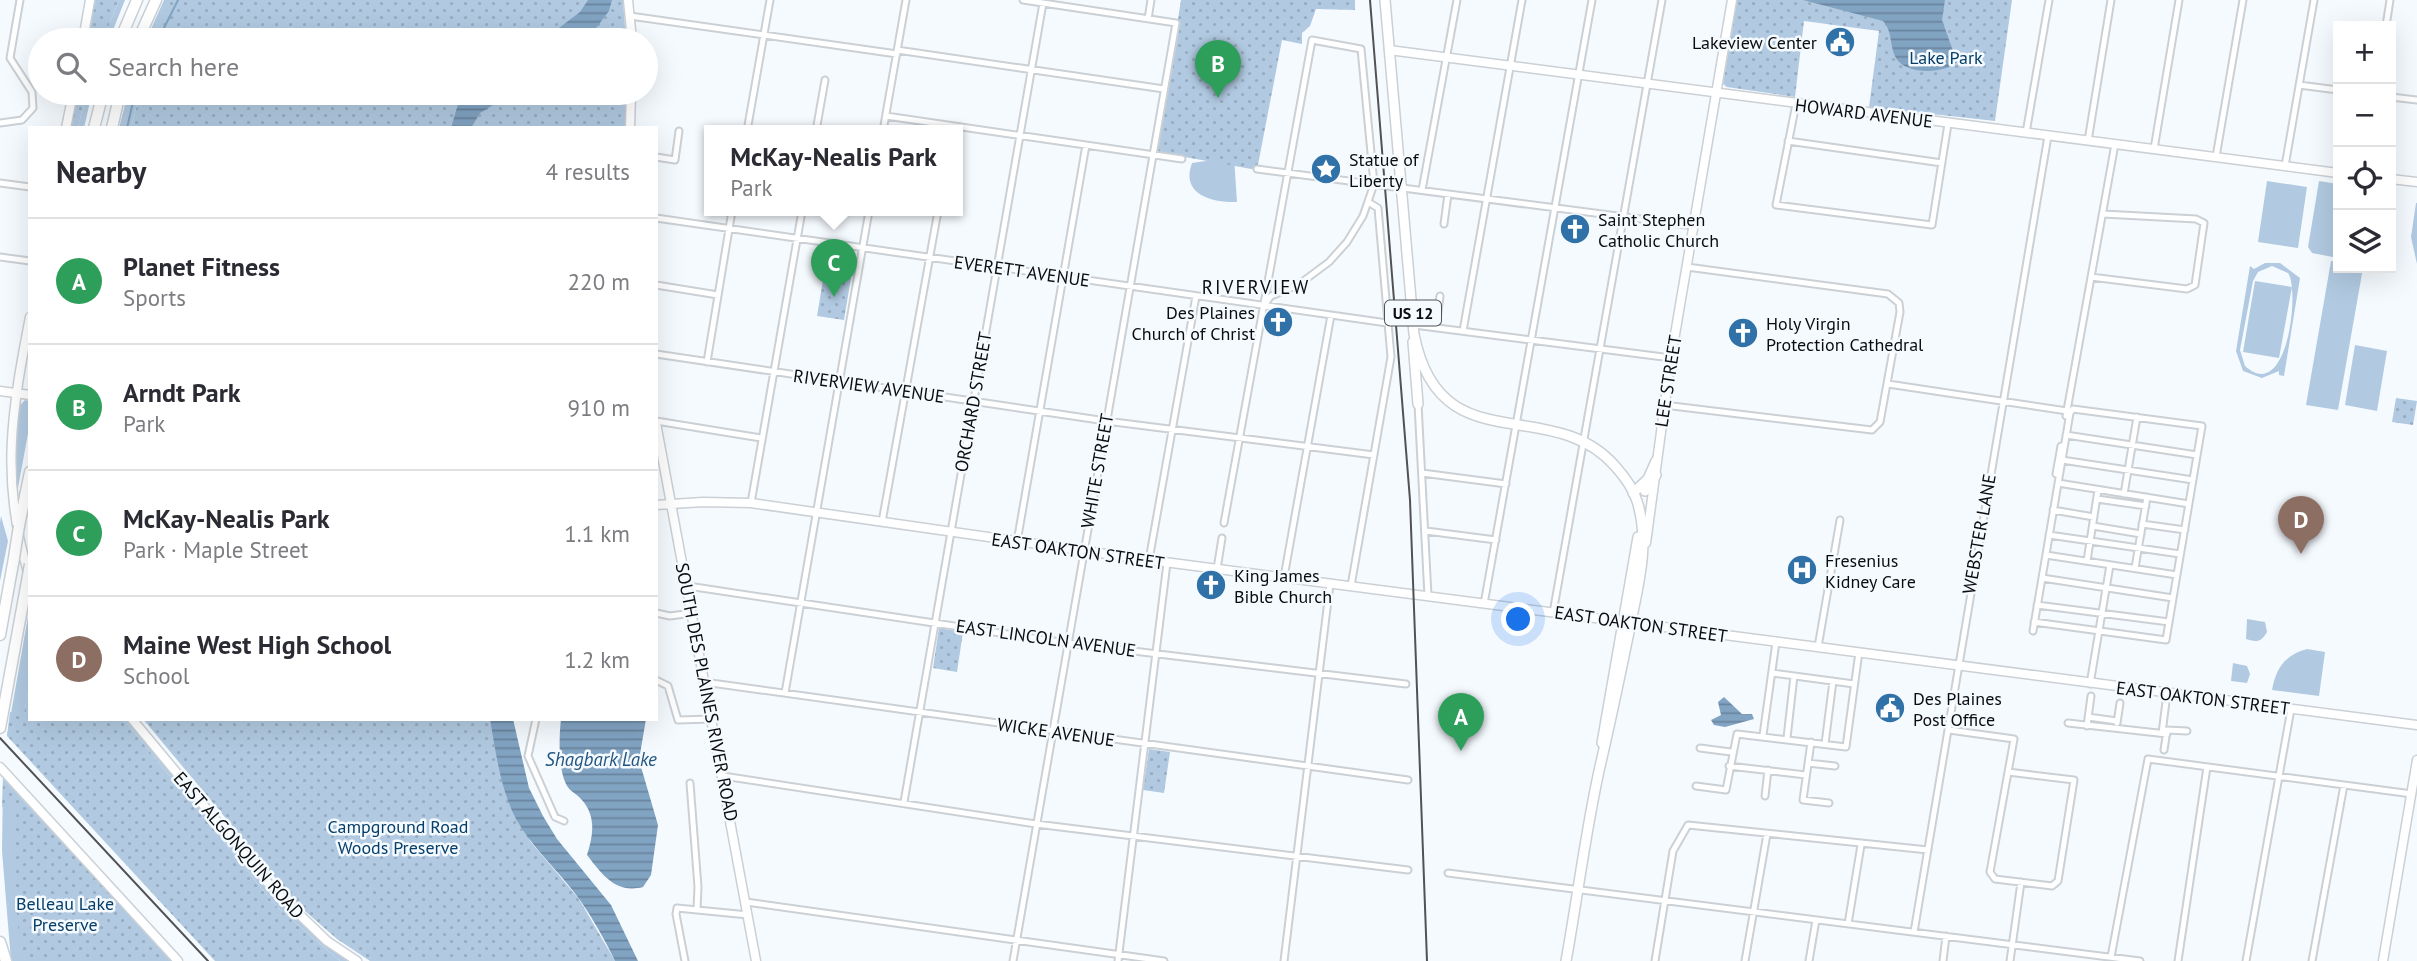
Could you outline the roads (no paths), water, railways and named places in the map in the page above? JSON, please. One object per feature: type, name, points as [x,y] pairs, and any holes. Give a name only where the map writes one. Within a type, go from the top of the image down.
[{"type":"highway","points":[[125,28],[137,0]]},
{"type":"highway","points":[[143,28],[156,0]]},
{"type":"highway","points":[[95,126],[100,105]]},
{"type":"highway","points":[[112,126],[117,105]]},
{"type":"highway","points":[[0,635],[28,482]]},
{"type":"highway","points":[[0,728],[28,576]]},
{"type":"highway","points":[[0,944],[4,961]]},
{"type":"main road","points":[[85,28],[89,0]]},
{"type":"main road","points":[[628,0],[631,28]]},
{"type":"main road","name":"US 12","points":[[1385,0],[1414,329],[1421,360],[1446,398],[1472,416],[1555,431],[1584,440],[1602,451],[1627,479],[1633,493],[1641,521],[1643,560]]},
{"type":"main road","name":"LEE STREET","points":[[1566,961],[1601,761],[1603,727],[1643,560],[1671,358],[1732,0]]},
{"type":"main road","name":"HOWARD AVENUE","points":[[1389,50],[2333,172]]},
{"type":"main road","points":[[66,126],[71,105]]},
{"type":"main road","points":[[630,126],[631,105]]},
{"type":"main road","points":[[2396,180],[2417,183]]},
{"type":"main road","points":[[28,327],[3,476],[10,518],[28,568]]},
{"type":"main road","points":[[1414,329],[1413,366],[1418,404]]},
{"type":"main road","points":[[0,391],[28,395]]},
{"type":"main road","name":"SOUTH DES PLAINES RIVER ROAD","points":[[658,434],[756,961]]},
{"type":"main road","points":[[1633,493],[1648,479],[1656,461]]},
{"type":"main road","points":[[1633,493],[1644,491],[1656,475]]},
{"type":"main road","name":"EAST OAKTON STREET","points":[[658,505],[751,503],[1083,552],[2417,725]]},
{"type":"main road","name":"LEE STREET","points":[[1627,622],[1641,521]]},
{"type":"main road","name":"EAST ALGONQUIN ROAD","points":[[134,721],[274,890],[327,941],[357,961]]},
{"type":"main road","points":[[2382,961],[2417,760]]},
{"type":"main road","points":[[0,767],[178,961]]},
{"type":"street","points":[[20,0],[10,58],[28,85]]},
{"type":"street","points":[[748,125],[770,0]]},
{"type":"street","points":[[884,125],[906,0]]},
{"type":"street","points":[[1023,0],[1148,19],[1151,0]]},
{"type":"street","points":[[1091,10],[1092,0]]},
{"type":"street","points":[[1422,190],[1457,0]]},
{"type":"street","points":[[1463,331],[1522,0]]},
{"type":"street","points":[[1484,604],[1592,0]]},
{"type":"street","points":[[1553,613],[1662,0]]},
{"type":"street","points":[[2026,133],[2049,0]]},
{"type":"street","points":[[2088,141],[2111,0]]},
{"type":"street","points":[[2154,149],[2179,0]]},
{"type":"street","points":[[2216,157],[2243,0]]},
{"type":"street","points":[[2285,166],[2314,0]]},
{"type":"street","points":[[2387,21],[2390,0]]},
{"type":"street","name":"ORCHARD STREET","points":[[904,802],[1043,3]]},
{"type":"street","points":[[630,16],[1164,89]]},
{"type":"street","name":"WHITE STREET","points":[[1013,961],[1176,23],[1148,19]]},
{"type":"street","points":[[1224,523],[1312,40],[1362,49],[1374,184],[1368,202],[1355,230],[1338,253],[1314,275],[1270,296],[1264,306]]},
{"type":"street","points":[[817,125],[824,80]]},
{"type":"street","points":[[2299,85],[2333,89]]},
{"type":"street","points":[[2396,98],[2417,100]]},
{"type":"street","points":[[1796,104],[1776,205],[1931,225],[1948,124]]},
{"type":"street","points":[[0,123],[17,122],[27,116],[32,105]]},
{"type":"street","points":[[886,116],[936,125]]},
{"type":"street","points":[[963,129],[1182,159]]},
{"type":"street","points":[[658,157],[675,160],[679,131]]},
{"type":"street","name":"WEBSTER LANE","points":[[1914,932],[2001,401],[2048,136]]},
{"type":"street","points":[[1788,141],[1942,163]]},
{"type":"street","points":[[2056,474],[2115,144]]},
{"type":"street","points":[[1017,542],[1086,145]]},
{"type":"street","points":[[1258,169],[1694,226]]},
{"type":"street","points":[[0,183],[28,187]]},
{"type":"street","points":[[1444,224],[1448,194]]},
{"type":"street","points":[[1352,586],[1391,357],[1378,208],[1368,202]]},
{"type":"street","points":[[2091,277],[2193,287],[2204,223],[2196,219],[2102,214]]},
{"type":"street","points":[[707,362],[731,216]]},
{"type":"street","points":[[751,503],[801,216]]},
{"type":"street","points":[[785,692],[868,216]]},
{"type":"street","points":[[882,522],[937,216]]},
{"type":"street","name":"EVERETT AVENUE","points":[[658,218],[1387,323]]},
{"type":"street","points":[[0,257],[28,261]]},
{"type":"street","points":[[1664,405],[1872,430],[1880,422],[1900,312],[1896,300],[1888,294],[1687,267]]},
{"type":"street","points":[[658,285],[718,295]]},
{"type":"street","points":[[1149,560],[1196,296]]},
{"type":"street","points":[[1436,328],[1440,296]]},
{"type":"street","points":[[1284,578],[1331,315]]},
{"type":"street","points":[[1414,329],[1463,331],[1671,358]]},
{"type":"street","name":"RIVERVIEW AVENUE","points":[[658,354],[1106,421],[1374,455]]},
{"type":"street","points":[[1428,596],[1418,404],[1421,388],[1434,383]]},
{"type":"street","points":[[1888,384],[2067,411]]},
{"type":"street","points":[[2033,631],[2034,622],[2066,435],[2073,409],[2202,426],[2166,639],[2034,622]]},
{"type":"street","points":[[2124,494],[2137,417]]},
{"type":"street","points":[[658,422],[761,438]]},
{"type":"street","points":[[2066,435],[2197,455]]},
{"type":"street","points":[[2062,460],[2193,480]]},
{"type":"street","points":[[1422,473],[1506,484]]},
{"type":"street","points":[[2058,483],[2189,504]]},
{"type":"street","points":[[2087,561],[2098,490]]},
{"type":"street","points":[[2135,568],[2147,497]]},
{"type":"street","points":[[2097,499],[2146,506]]},
{"type":"street","points":[[2053,510],[2094,517]]},
{"type":"street","points":[[1818,647],[1840,520]]},
{"type":"street","points":[[2143,524],[2185,530]]},
{"type":"street","points":[[2093,526],[2141,534]]},
{"type":"street","points":[[1426,531],[1496,540]]},
{"type":"street","points":[[2049,535],[2180,554]]},
{"type":"street","points":[[1217,569],[1222,538]]},
{"type":"street","points":[[2046,555],[2177,575]]},
{"type":"street","points":[[1118,958],[1167,563]]},
{"type":"street","points":[[2091,684],[2110,565]]},
{"type":"street","points":[[2042,578],[2173,598]]},
{"type":"street","points":[[1284,961],[1330,584]]},
{"type":"street","name":"EAST LINCOLN AVENUE","points":[[688,586],[1067,643],[1406,684]]},
{"type":"street","points":[[2037,605],[2169,622]]},
{"type":"street","points":[[658,613],[670,616],[692,612]]},
{"type":"street","points":[[1763,735],[1776,642]]},
{"type":"street","points":[[1696,786],[1726,790],[1731,752],[1737,734],[1846,747],[1859,652]]},
{"type":"street","points":[[1772,673],[1854,684]]},
{"type":"street","points":[[1787,738],[1794,676]]},
{"type":"street","points":[[658,681],[668,686],[678,720],[712,719]]},
{"type":"street","points":[[1825,744],[1833,681]]},
{"type":"street","name":"WICKE AVENUE","points":[[705,682],[1144,745],[1408,779]]},
{"type":"street","points":[[2164,750],[2167,694]]},
{"type":"street","points":[[2087,726],[2091,696]]},
{"type":"street","points":[[2116,730],[2120,703]]},
{"type":"street","points":[[2246,961],[2291,709]]},
{"type":"street","points":[[2088,717],[2117,721]]},
{"type":"street","points":[[536,721],[528,756],[555,817],[564,821]]},
{"type":"street","points":[[2068,723],[2116,730],[2164,733],[2167,730],[2187,731]]},
{"type":"street","points":[[1949,730],[2014,739],[2008,772],[1991,876],[2052,886],[2058,881],[2074,780],[2008,772]]},
{"type":"street","points":[[1811,742],[1803,800],[1829,803]]},
{"type":"street","points":[[1700,748],[1731,752]]},
{"type":"street","points":[[2111,957],[2148,759],[2412,794]]},
{"type":"street","points":[[1808,763],[1835,766]]},
{"type":"street","points":[[1730,765],[1806,775]]},
{"type":"street","points":[[2178,961],[2207,767]]},
{"type":"street","points":[[1765,796],[1768,770]]},
{"type":"street","points":[[723,776],[1036,824],[1408,870]]},
{"type":"street","points":[[690,783],[698,887],[697,909]]},
{"type":"street","points":[[2312,961],[2344,785]]},
{"type":"street","points":[[2407,823],[2417,825]]},
{"type":"street","points":[[1655,961],[1674,851],[1685,828],[1693,824],[1861,845],[1872,843],[1928,850]]},
{"type":"street","points":[[1745,961],[1768,834]]},
{"type":"street","points":[[1848,924],[1861,845]]},
{"type":"street","points":[[1448,873],[2140,961]]},
{"type":"street","points":[[2010,961],[2021,882]]},
{"type":"street","points":[[746,902],[1118,958],[1164,961]]},
{"type":"street","points":[[685,961],[677,909],[748,915]]},
{"type":"street","points":[[1809,961],[1816,920]]},
{"type":"street","points":[[1943,961],[1946,936]]},
{"type":"street","points":[[2076,961],[2078,953]]},
{"type":"water","points":[[588,0],[612,0],[609,11],[596,28],[559,28],[580,12]]},
{"type":"water","points":[[1803,0],[1945,0],[1942,20],[1957,62],[1944,69],[1935,70],[1908,67],[1896,58],[1883,21]]},
{"type":"water","points":[[458,105],[493,105],[480,113],[472,126],[452,126]]},
{"type":"water","points":[[1724,697],[1742,714],[1752,714],[1754,719],[1725,727],[1714,725],[1711,720],[1721,715],[1718,702]]},
{"type":"water","points":[[490,721],[513,721],[529,788],[543,816],[557,839],[611,905],[638,961],[615,961],[580,900],[530,840],[511,807],[502,783]]},
{"type":"water","name":"Shagbark Lake","points":[[561,721],[646,721],[639,760],[658,825],[651,875],[643,887],[625,888],[610,881],[587,855],[592,819],[586,806],[569,789],[563,777]]},
{"type":"waterway","points":[[164,28],[178,0]]},
{"type":"waterway","points":[[127,126],[132,105]]},
{"type":"railway","points":[[1370,0],[1410,500],[1427,961]]},
{"type":"railway","points":[[0,738],[208,961]]},
{"type":"place","name":"Lakeview Center","points":[[1840,42]]},
{"type":"place","name":"Arndt Park","points":[[1218,98]]},
{"type":"place","name":"Statue of Liberty","points":[[1326,169]]},
{"type":"place","name":"Saint Stephen Catholic Church","points":[[1575,229]]},
{"type":"place","name":"McKay-Nealis Park","points":[[834,297]]},
{"type":"place","name":"Des Plaines Church of Christ","points":[[1278,322]]},
{"type":"place","name":"Holy Virgin Protection Cathedral","points":[[1743,333]]},
{"type":"place","name":"Maine West High School","points":[[2301,554]]},
{"type":"place","name":"Fresenius Kidney Care","points":[[1802,570]]},
{"type":"place","name":"King James Bible Church","points":[[1211,585]]},
{"type":"place","name":"Des Plaines Post Office","points":[[1890,708]]},
{"type":"place","name":"Planet Fitness","points":[[1461,751]]},
{"type":"district","name":"RIVERVIEW","points":[[1256,287]]},
{"type":"park label","name":"Lake Park","points":[[1946,57]]},
{"type":"park label","name":"Campground Road Woods Preserve","points":[[398,836]]},
{"type":"park label","name":"Belleau Lake Preserve","points":[[65,913]]}]
